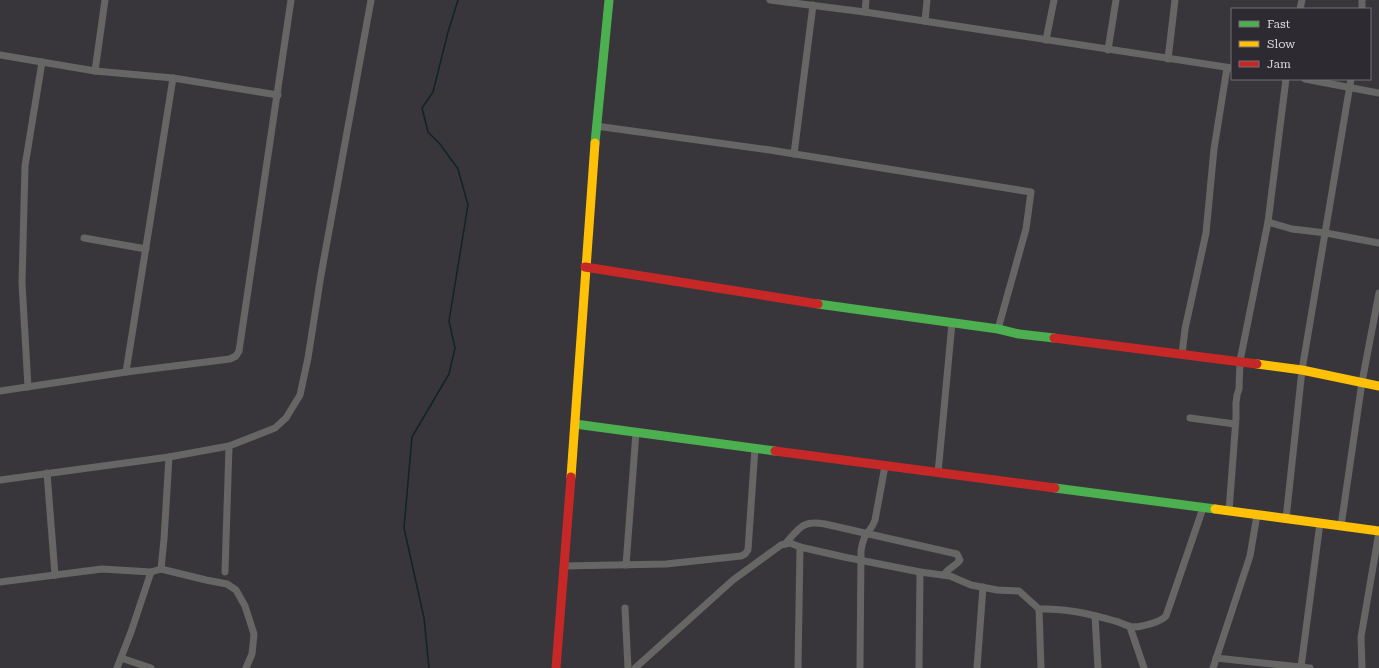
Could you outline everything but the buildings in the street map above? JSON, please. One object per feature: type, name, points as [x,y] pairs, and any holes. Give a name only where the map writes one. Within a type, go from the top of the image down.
[{"type":"street","points":[[95,71],[105,0]]},
{"type":"street","points":[[0,391],[236,356],[239,351],[291,0]]},
{"type":"street","points":[[0,480],[169,457],[229,446],[274,428],[286,418],[300,394],[308,358],[371,0]]},
{"type":"street","points":[[556,668],[596,126],[609,0]]},
{"type":"street","points":[[770,0],[805,2],[813,6],[865,12],[1230,68],[1214,149],[1206,233],[1185,329],[1182,354]]},
{"type":"street","points":[[865,12],[866,0]]},
{"type":"street","points":[[925,21],[927,0]]},
{"type":"street","points":[[1046,40],[1054,0]]},
{"type":"street","points":[[1108,50],[1116,0]]},
{"type":"street","points":[[1168,59],[1175,0]]},
{"type":"street","points":[[794,154],[813,6]]},
{"type":"street","points":[[0,55],[95,71],[173,78],[278,95]]},
{"type":"street","points":[[28,387],[22,283],[25,166],[42,62]]},
{"type":"street","points":[[126,372],[173,78]]},
{"type":"street","points":[[1229,512],[1236,394],[1240,389],[1240,361],[1268,222],[1286,80]]},
{"type":"street","points":[[1310,80],[1379,93]]},
{"type":"street","points":[[1286,519],[1302,370],[1351,80]]},
{"type":"street","points":[[596,126],[794,154],[1032,192],[1026,229],[998,329]]},
{"type":"street","points":[[1268,222],[1292,229],[1326,233],[1379,243]]},
{"type":"street","points":[[84,238],[146,249]]},
{"type":"street","points":[[585,267],[784,299],[998,329],[1019,334],[1302,370],[1379,386]]},
{"type":"street","points":[[1341,526],[1362,382],[1379,293]]},
{"type":"street","points":[[938,473],[952,323]]},
{"type":"street","points":[[1190,418],[1235,424]]},
{"type":"street","points":[[575,424],[1379,532],[1361,637],[1362,668]]},
{"type":"street","points":[[626,565],[636,432]]},
{"type":"street","points":[[225,572],[229,446]]},
{"type":"street","points":[[564,566],[666,564],[741,556],[746,554],[748,550],[755,448]]},
{"type":"street","points":[[161,569],[169,457]]},
{"type":"street","points":[[860,668],[861,552],[867,532],[873,526],[875,520],[885,466]]},
{"type":"street","points":[[47,473],[56,575]]},
{"type":"street","points":[[635,668],[733,580],[781,545],[786,543],[792,543],[800,547],[920,572],[950,576],[971,585],[997,590],[1019,591],[1039,609],[1067,610],[1116,621],[1130,627],[1150,624],[1163,619],[1166,616],[1203,508]]},
{"type":"street","points":[[1213,668],[1250,556],[1257,515]]},
{"type":"street","points":[[786,543],[798,529],[805,524],[813,522],[867,532],[919,546],[954,552],[960,560],[958,564],[948,569],[944,575]]},
{"type":"street","points":[[1300,667],[1320,524]]},
{"type":"street","points":[[798,668],[800,547]]},
{"type":"street","points":[[0,582],[102,569],[151,572],[161,569],[227,584],[236,590],[245,606],[254,634],[252,654],[246,668]]},
{"type":"street","points":[[117,668],[151,572]]},
{"type":"street","points":[[919,668],[920,572]]},
{"type":"street","points":[[977,668],[983,587]]},
{"type":"street","points":[[625,608],[628,668]]},
{"type":"street","points":[[1039,609],[1041,668]]},
{"type":"street","points":[[1095,616],[1098,668]]},
{"type":"street","points":[[1130,627],[1144,668]]},
{"type":"street","points":[[120,658],[151,668]]},
{"type":"street","points":[[1216,658],[1310,668]]},
{"type":"waterway","points":[[429,668],[424,618],[404,528],[412,437],[449,374],[455,348],[449,321],[468,205],[458,169],[440,144],[428,132],[422,108],[433,92],[448,32],[458,0]]},
{"type":"traffic: fast","points":[[595,143],[609,0]]},
{"type":"traffic: fast","points":[[818,304],[1054,338]]},
{"type":"traffic: fast","points":[[575,424],[775,451]]},
{"type":"traffic: fast","points":[[1055,488],[1215,509]]},
{"type":"traffic: slow","points":[[571,477],[595,143]]},
{"type":"traffic: slow","points":[[1257,364],[1302,370],[1379,386]]},
{"type":"traffic: slow","points":[[1215,509],[1379,531]]},
{"type":"traffic: jam","points":[[585,267],[818,304]]},
{"type":"traffic: jam","points":[[1054,338],[1257,364]]},
{"type":"traffic: jam","points":[[775,451],[1055,488]]},
{"type":"traffic: jam","points":[[556,668],[571,477]]}]
